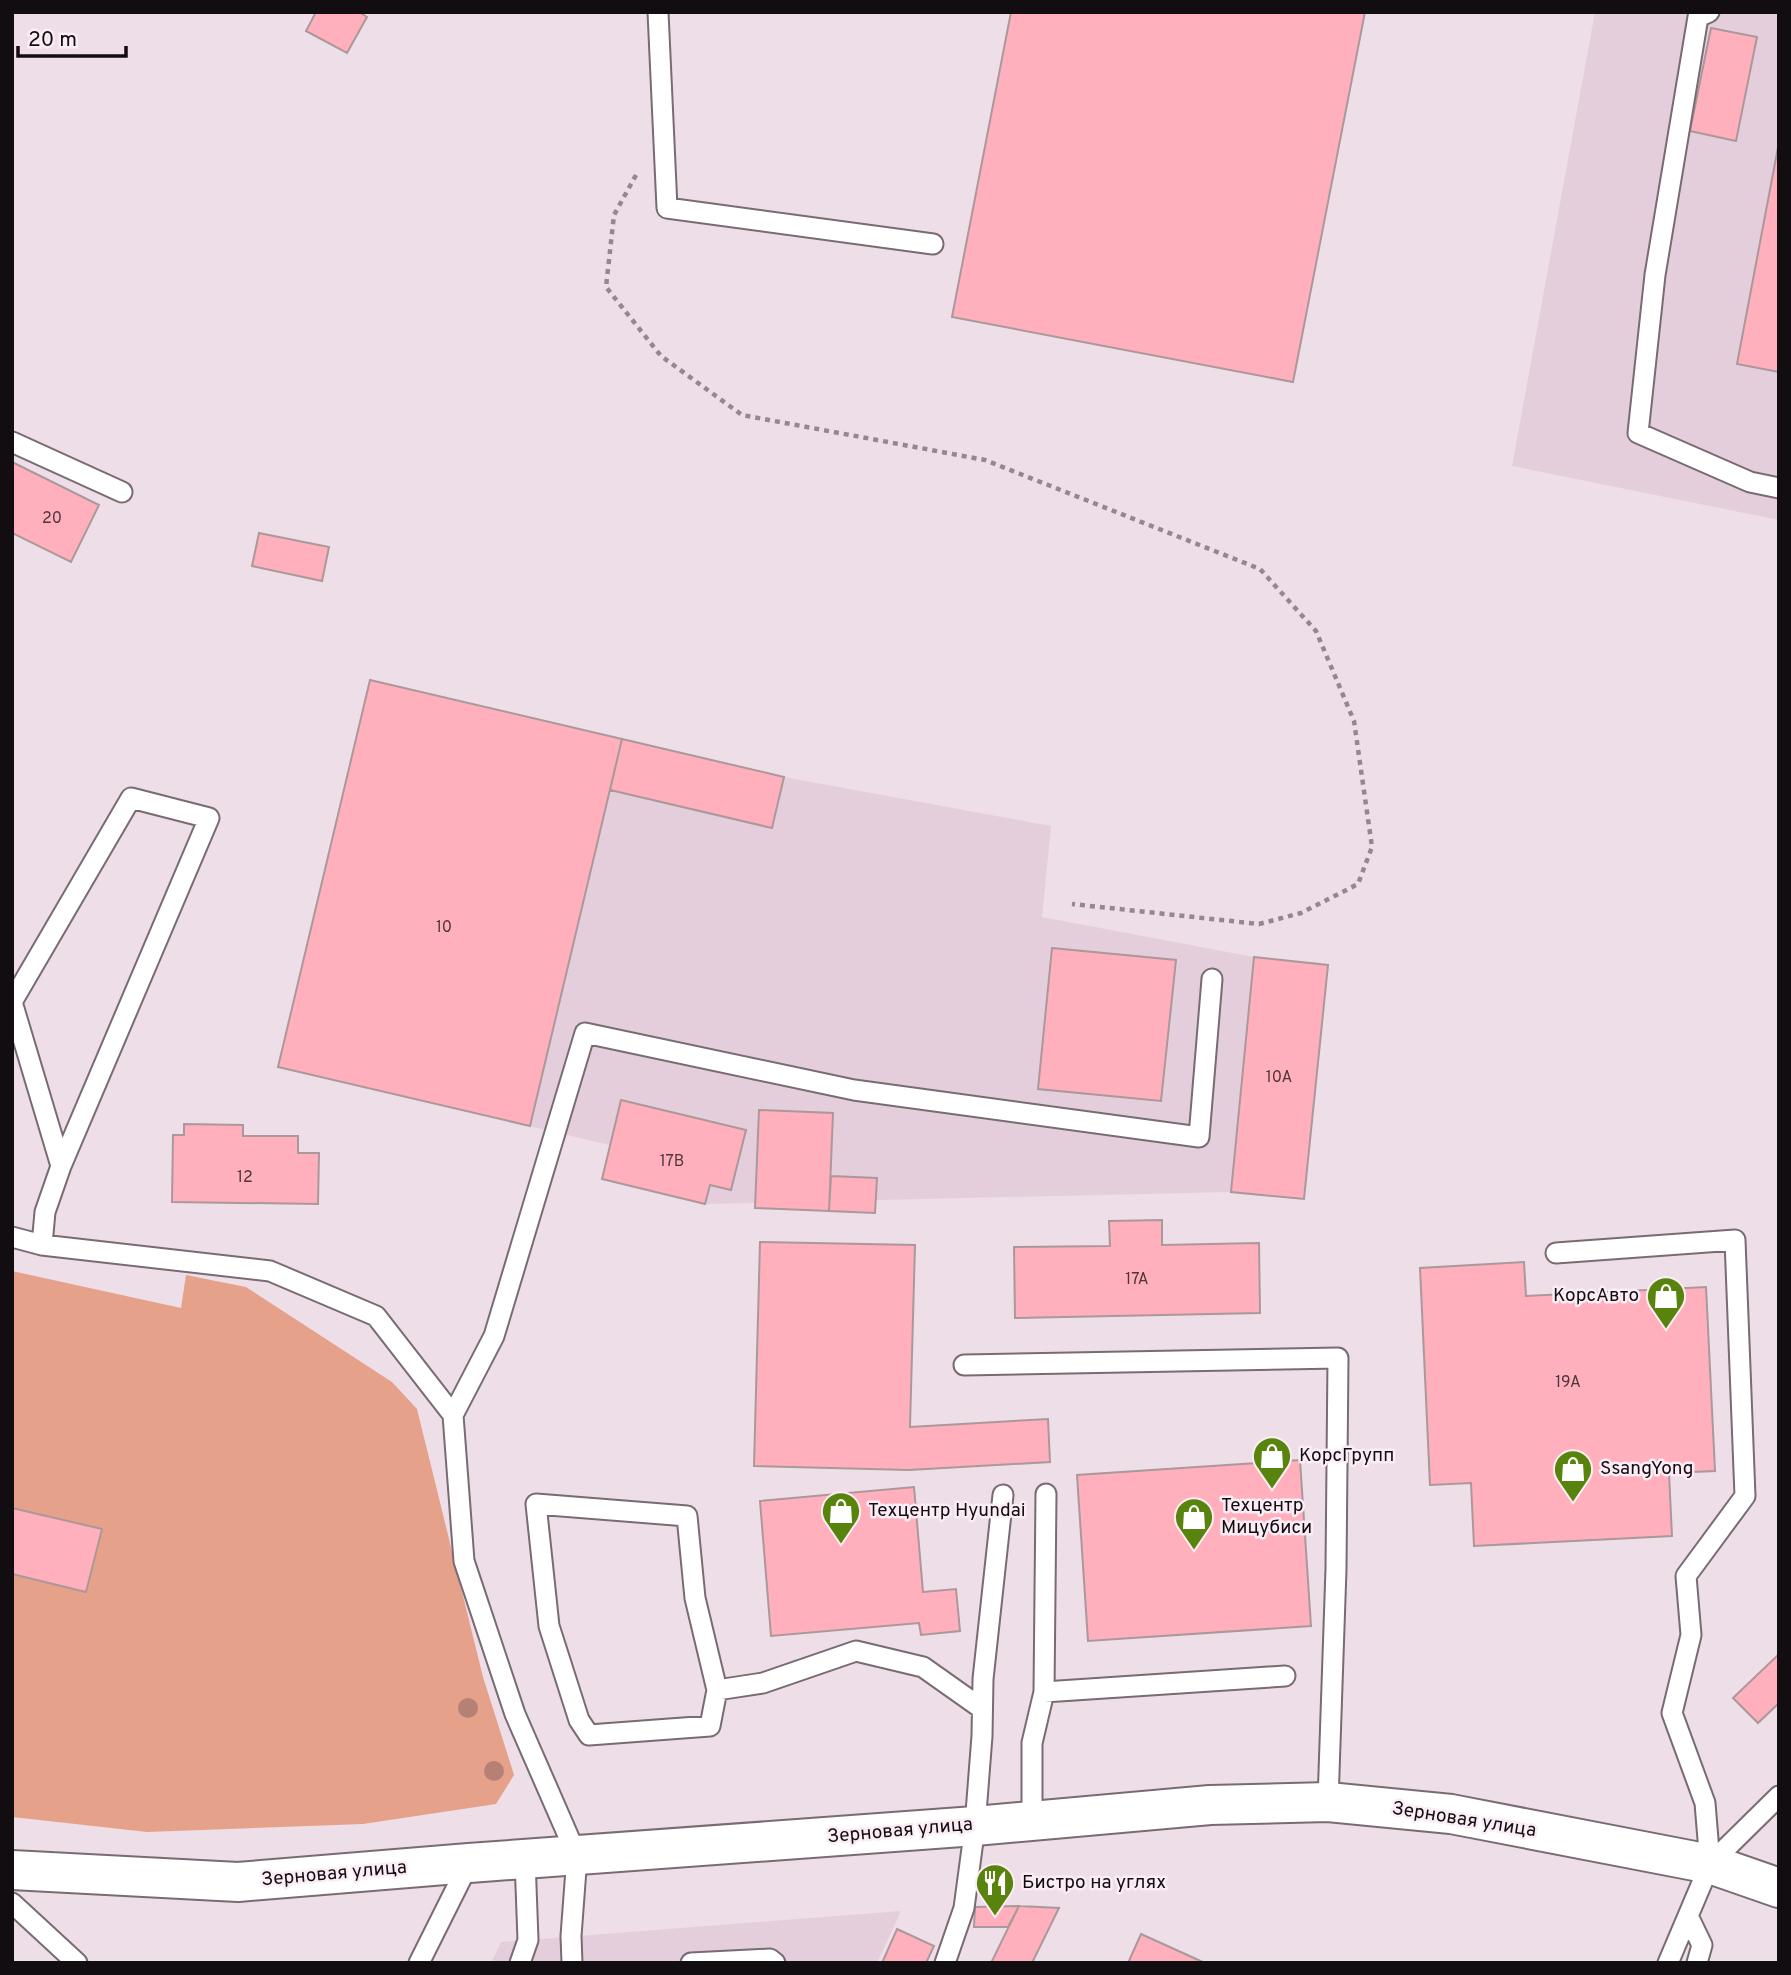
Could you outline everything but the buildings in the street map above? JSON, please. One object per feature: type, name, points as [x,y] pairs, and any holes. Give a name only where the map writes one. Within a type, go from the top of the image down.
[{"type":"main road","name":"Зерновая улица","points":[[12,1870],[238,1882],[975,1826],[1210,1805],[1328,1802],[1451,1814],[1710,1864],[1779,1888]]},
{"type":"lane","points":[[658,12],[667,208],[933,244]]},
{"type":"lane","points":[[1709,12],[1698,17],[1655,275],[1638,433],[1750,482],[1779,488]]},
{"type":"lane","points":[[12,442],[122,492]]},
{"type":"lane","points":[[42,1245],[45,1212],[61,1166],[209,818],[131,798],[12,1002],[61,1166]]},
{"type":"lane","points":[[572,1963],[571,1937],[577,1856],[514,1714],[464,1561],[453,1415],[494,1336],[585,1033],[854,1090],[1199,1138],[1212,979]]},
{"type":"lane","points":[[12,1237],[42,1245],[270,1270],[376,1316],[453,1415]]},
{"type":"lane","points":[[1556,1253],[1735,1240],[1745,1496],[1686,1576],[1691,1635],[1672,1713],[1705,1803],[1710,1864]]},
{"type":"lane","points":[[964,1365],[1338,1358],[1336,1569],[1328,1802]]},
{"type":"lane","points":[[1032,1820],[1032,1743],[1044,1692],[1046,1494]]},
{"type":"lane","points":[[945,1963],[964,1908],[975,1826],[982,1736],[981,1708],[1003,1495]]},
{"type":"lane","points":[[536,1504],[687,1516],[695,1598],[718,1690],[710,1726],[589,1735],[579,1720],[550,1626],[536,1504]]},
{"type":"lane","points":[[718,1690],[762,1683],[856,1651],[923,1667],[981,1708]]},
{"type":"lane","points":[[1044,1692],[1285,1676]]},
{"type":"lane","points":[[1668,1963],[1710,1864],[1779,1796]]},
{"type":"lane","points":[[520,1963],[528,1940],[525,1859]]},
{"type":"lane","points":[[419,1963],[469,1863]]},
{"type":"lane","points":[[12,1903],[76,1963]]},
{"type":"lane","points":[[1688,1916],[1702,1945],[1697,1963]]},
{"type":"lane","points":[[691,1963],[770,1959],[775,1963]]},
{"type":"path","points":[[663,126],[614,215],[606,286],[661,356],[741,415],[985,460],[1260,569],[1316,631],[1354,721],[1372,847],[1358,884],[1301,913],[1259,923],[1072,904]]},
{"type":"shaded area","points":[[1595,12],[1779,12],[1779,520],[1512,466]]},
{"type":"shaded area","points":[[370,680],[784,777],[1051,826],[1042,917],[1254,957],[1328,965],[1304,1199],[1231,1192],[705,1204],[602,1179],[610,1145],[278,1067]]},
{"type":"shaded area","points":[[12,1271],[181,1308],[186,1275],[246,1287],[392,1382],[417,1409],[483,1677],[514,1775],[496,1804],[363,1824],[147,1832],[12,1817]]},
{"type":"shaded area","points":[[901,1911],[877,1963],[491,1963],[501,1942]]},
{"type":"place","name":"КорсАвто","points":[[1666,1330]]},
{"type":"place","name":"КорсГрупп","points":[[1272,1490]]},
{"type":"place","name":"SsangYong","points":[[1573,1503]]},
{"type":"place","name":"Техцентр Hyundai","points":[[841,1545]]},
{"type":"place","name":"Техцентр Мицубиси","points":[[1194,1551]]},
{"type":"place","name":"Бистро на углях","points":[[995,1917]]}]
